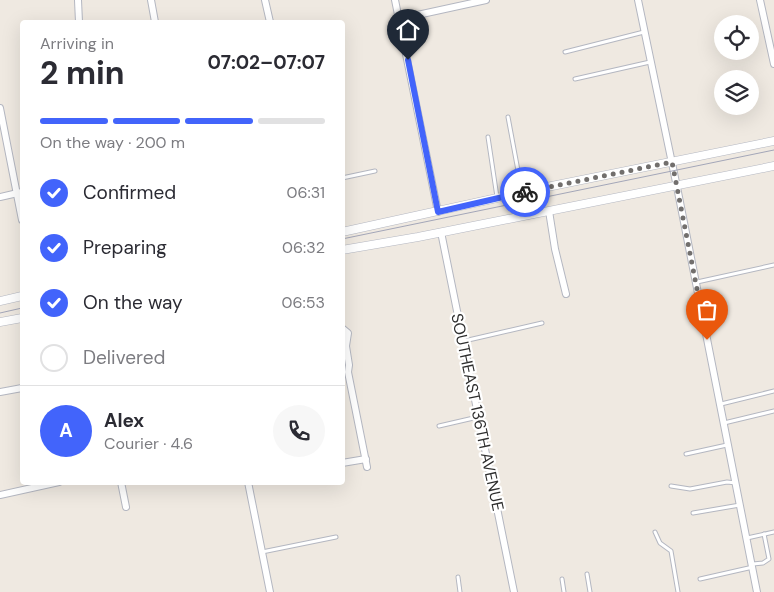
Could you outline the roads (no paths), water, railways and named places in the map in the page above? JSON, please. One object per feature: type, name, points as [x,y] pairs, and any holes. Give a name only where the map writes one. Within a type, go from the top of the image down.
[{"type":"street","points":[[78,0],[79,20]]},
{"type":"street","points":[[151,0],[155,20]]},
{"type":"street","points":[[265,0],[270,20]]},
{"type":"street","points":[[395,0],[438,212]]},
{"type":"street","points":[[399,19],[486,0]]},
{"type":"street","points":[[638,0],[758,592]]},
{"type":"street","points":[[760,0],[774,64]]},
{"type":"street","points":[[0,108],[20,193],[0,197]]},
{"type":"street","points":[[345,231],[523,192],[774,141]]},
{"type":"street","points":[[345,249],[774,166]]},
{"type":"street","points":[[549,211],[555,250],[566,294]]},
{"type":"street","name":"SOUTHEAST 136TH AVENUE","points":[[441,232],[514,592]]},
{"type":"street","points":[[0,301],[20,296]]},
{"type":"street","points":[[0,322],[20,318]]},
{"type":"street","points":[[345,330],[348,333],[346,346],[349,365],[348,372],[367,468]]},
{"type":"street","points":[[0,392],[20,388]]},
{"type":"street","points":[[345,462],[366,459]]},
{"type":"street","points":[[0,495],[46,485]]},
{"type":"street","points":[[122,485],[126,507]]},
{"type":"street","points":[[249,485],[270,592]]},
{"type":"lane","points":[[564,52],[645,32]]},
{"type":"lane","points":[[575,79],[651,62]]},
{"type":"lane","points":[[508,117],[523,192]]},
{"type":"lane","points":[[488,137],[497,198]]},
{"type":"lane","points":[[345,177],[375,171]]},
{"type":"lane","points":[[696,282],[774,265]]},
{"type":"lane","points":[[463,341],[542,323]]},
{"type":"lane","points":[[720,404],[774,391]]},
{"type":"lane","points":[[724,423],[774,411]]},
{"type":"lane","points":[[439,426],[479,417]]},
{"type":"lane","points":[[686,454],[729,444]]},
{"type":"lane","points":[[671,486],[690,489],[727,482],[737,484]]},
{"type":"lane","points":[[693,513],[741,504]]},
{"type":"lane","points":[[655,532],[660,543],[671,551],[678,592]]},
{"type":"lane","points":[[747,538],[774,532]]},
{"type":"lane","points":[[700,579],[763,563],[769,559],[764,534]]},
{"type":"lane","points":[[262,552],[336,537]]},
{"type":"lane","points":[[587,574],[590,592]]},
{"type":"lane","points":[[458,576],[460,592]]},
{"type":"lane","points":[[562,579],[564,592]]},
{"type":"tram line","points":[[345,238],[774,150]]},
{"type":"tram line","points":[[0,313],[20,308]]}]
